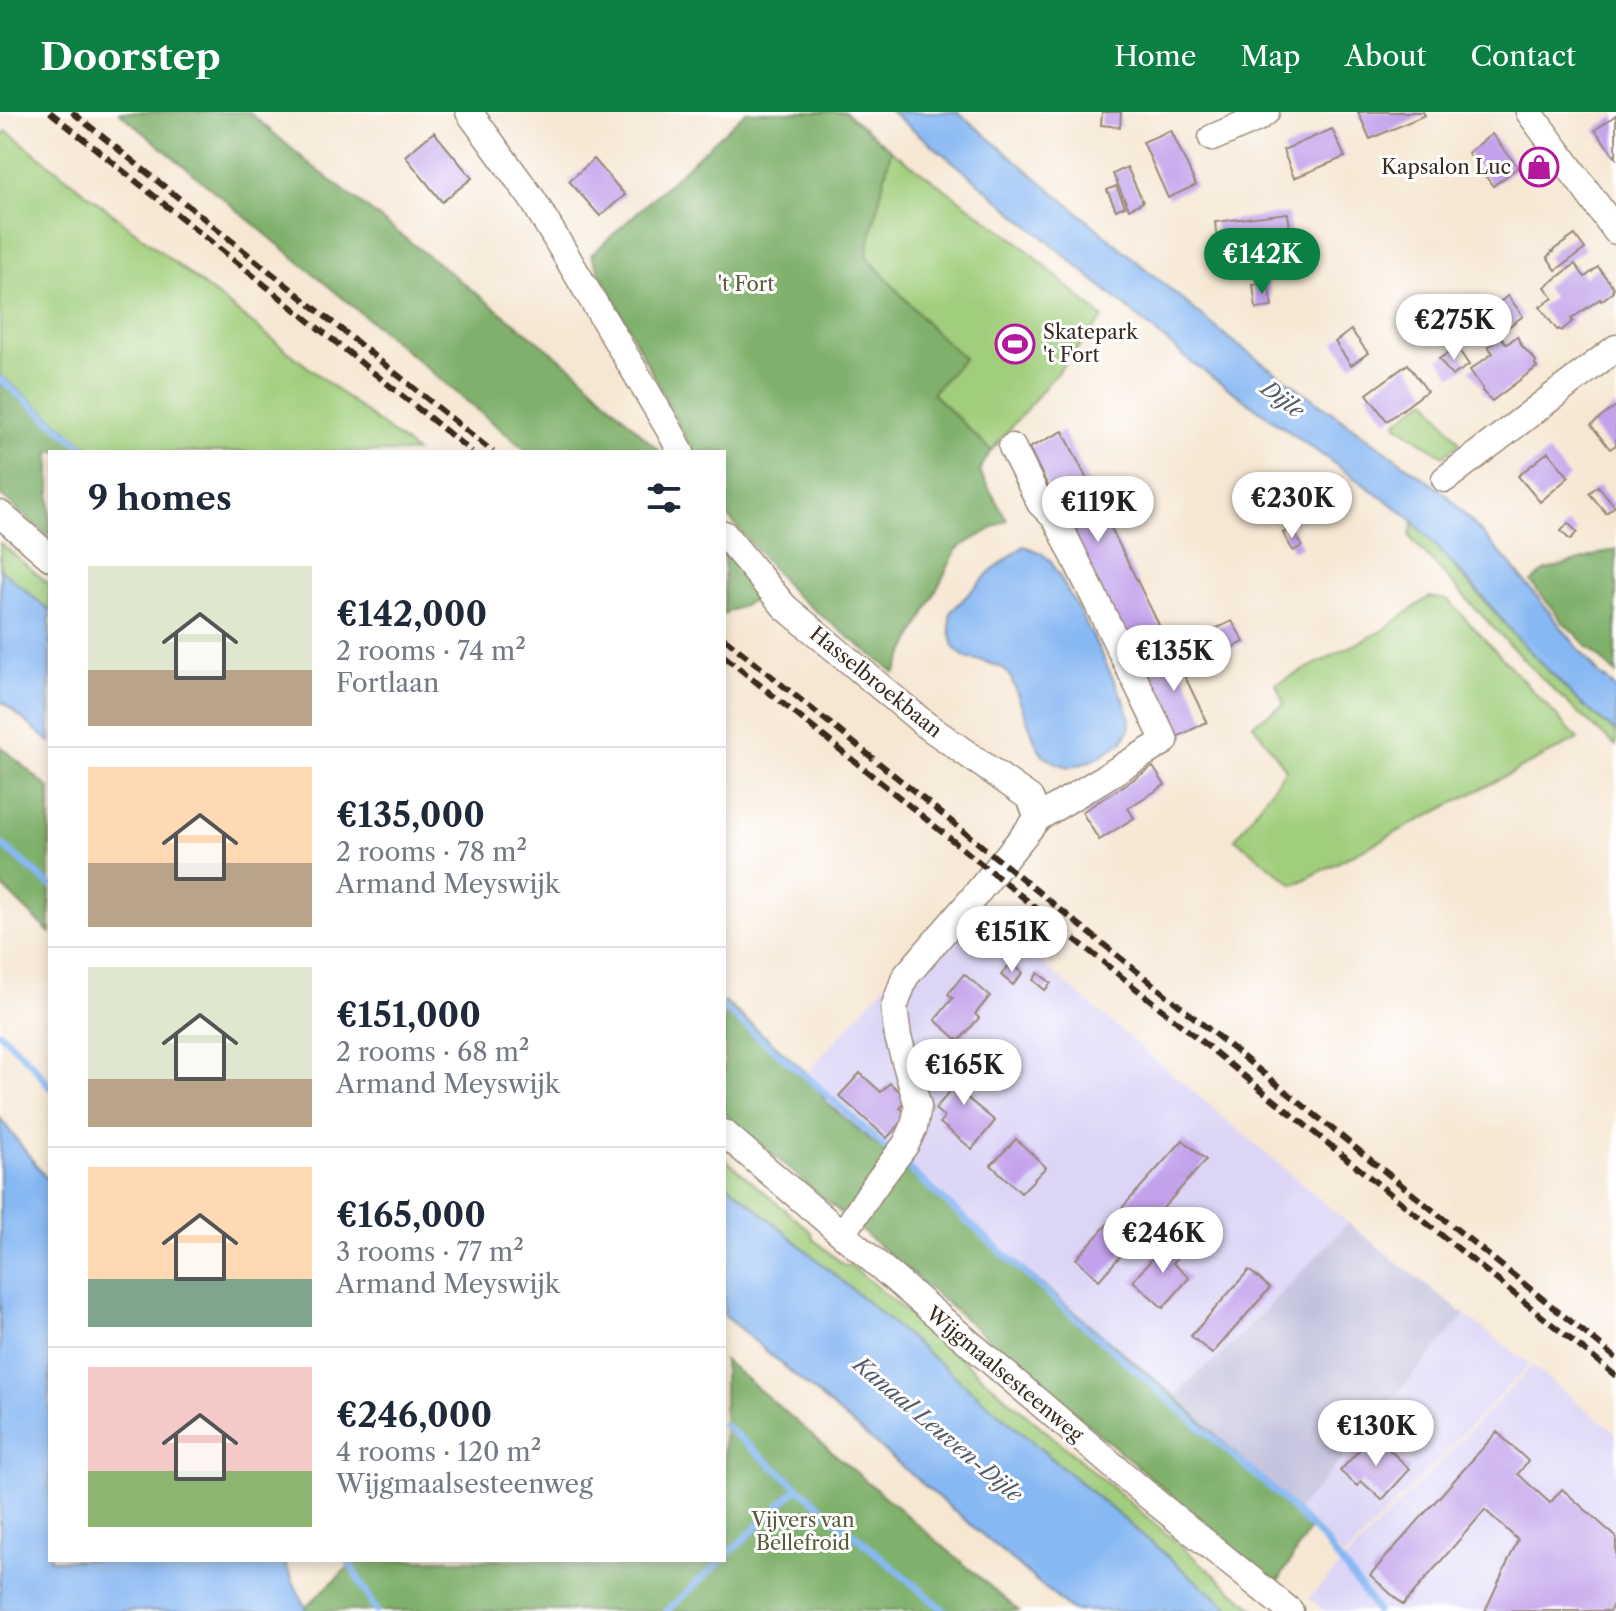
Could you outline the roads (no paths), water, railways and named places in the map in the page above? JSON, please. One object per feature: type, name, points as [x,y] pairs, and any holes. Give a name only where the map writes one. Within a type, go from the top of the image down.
[{"type":"street","points":[[469,112],[533,200],[680,450]]},
{"type":"street","points":[[1212,138],[1266,112]]},
{"type":"street","points":[[1529,112],[1616,231]]},
{"type":"street","points":[[1445,479],[1616,348]]},
{"type":"street","points":[[843,1234],[906,1144],[914,1127],[918,1106],[898,1037],[894,1008],[905,977],[1038,818],[1165,741],[1056,519],[1040,503],[1012,447]]},
{"type":"street","points":[[0,514],[48,555]]},
{"type":"street","name":"Hasselbroekbaan","points":[[726,536],[785,607],[926,725],[1030,798],[1038,818]]},
{"type":"street","name":"Wijgmaalsesteenweg","points":[[726,1135],[1129,1480],[1290,1611]]},
{"type":"water","name":"Dijle","points":[[891,112],[958,112],[1232,341],[1446,494],[1512,566],[1599,674],[1616,688],[1616,732],[1579,702],[1520,641],[1408,516],[1191,362]]},
{"type":"water","points":[[1024,546],[1051,561],[1092,635],[1130,719],[1129,730],[1122,742],[1080,765],[1069,767],[1043,755],[1011,678],[1003,668],[966,658],[954,648],[950,613],[988,574]]},
{"type":"water","points":[[0,569],[48,609],[48,740],[0,700]]},
{"type":"water","points":[[0,1118],[48,1180],[48,1562],[284,1562],[307,1611],[0,1611]]},
{"type":"water","name":"Kanaal Leuven-Dijle","points":[[726,1183],[1232,1611],[1072,1611],[726,1317]]},
{"type":"waterway","points":[[0,379],[87,450]]},
{"type":"waterway","points":[[0,843],[48,883]]},
{"type":"waterway","points":[[726,1010],[807,1077],[1039,1286],[1274,1491],[1323,1539],[1376,1611]]},
{"type":"waterway","points":[[0,1033],[48,1084]]},
{"type":"waterway","points":[[726,1427],[945,1611]]},
{"type":"waterway","points":[[726,1556],[798,1488]]},
{"type":"waterway","points":[[349,1562],[376,1611]]},
{"type":"waterway","points":[[667,1611],[720,1562]]},
{"type":"railway","points":[[50,112],[470,450]]},
{"type":"railway","points":[[72,112],[491,450]]},
{"type":"railway","points":[[726,640],[1616,1358]]},
{"type":"railway","points":[[726,658],[1616,1376]]},
{"type":"place","name":"Kapsalon Luc","points":[[1539,167]]},
{"type":"place","name":"Skatepark 't Fort","points":[[1015,344]]},
{"type":"park label","name":"'t Fort","points":[[746,284]]},
{"type":"park label","name":"Vijvers van Bellefroid","points":[[803,1532]]}]
